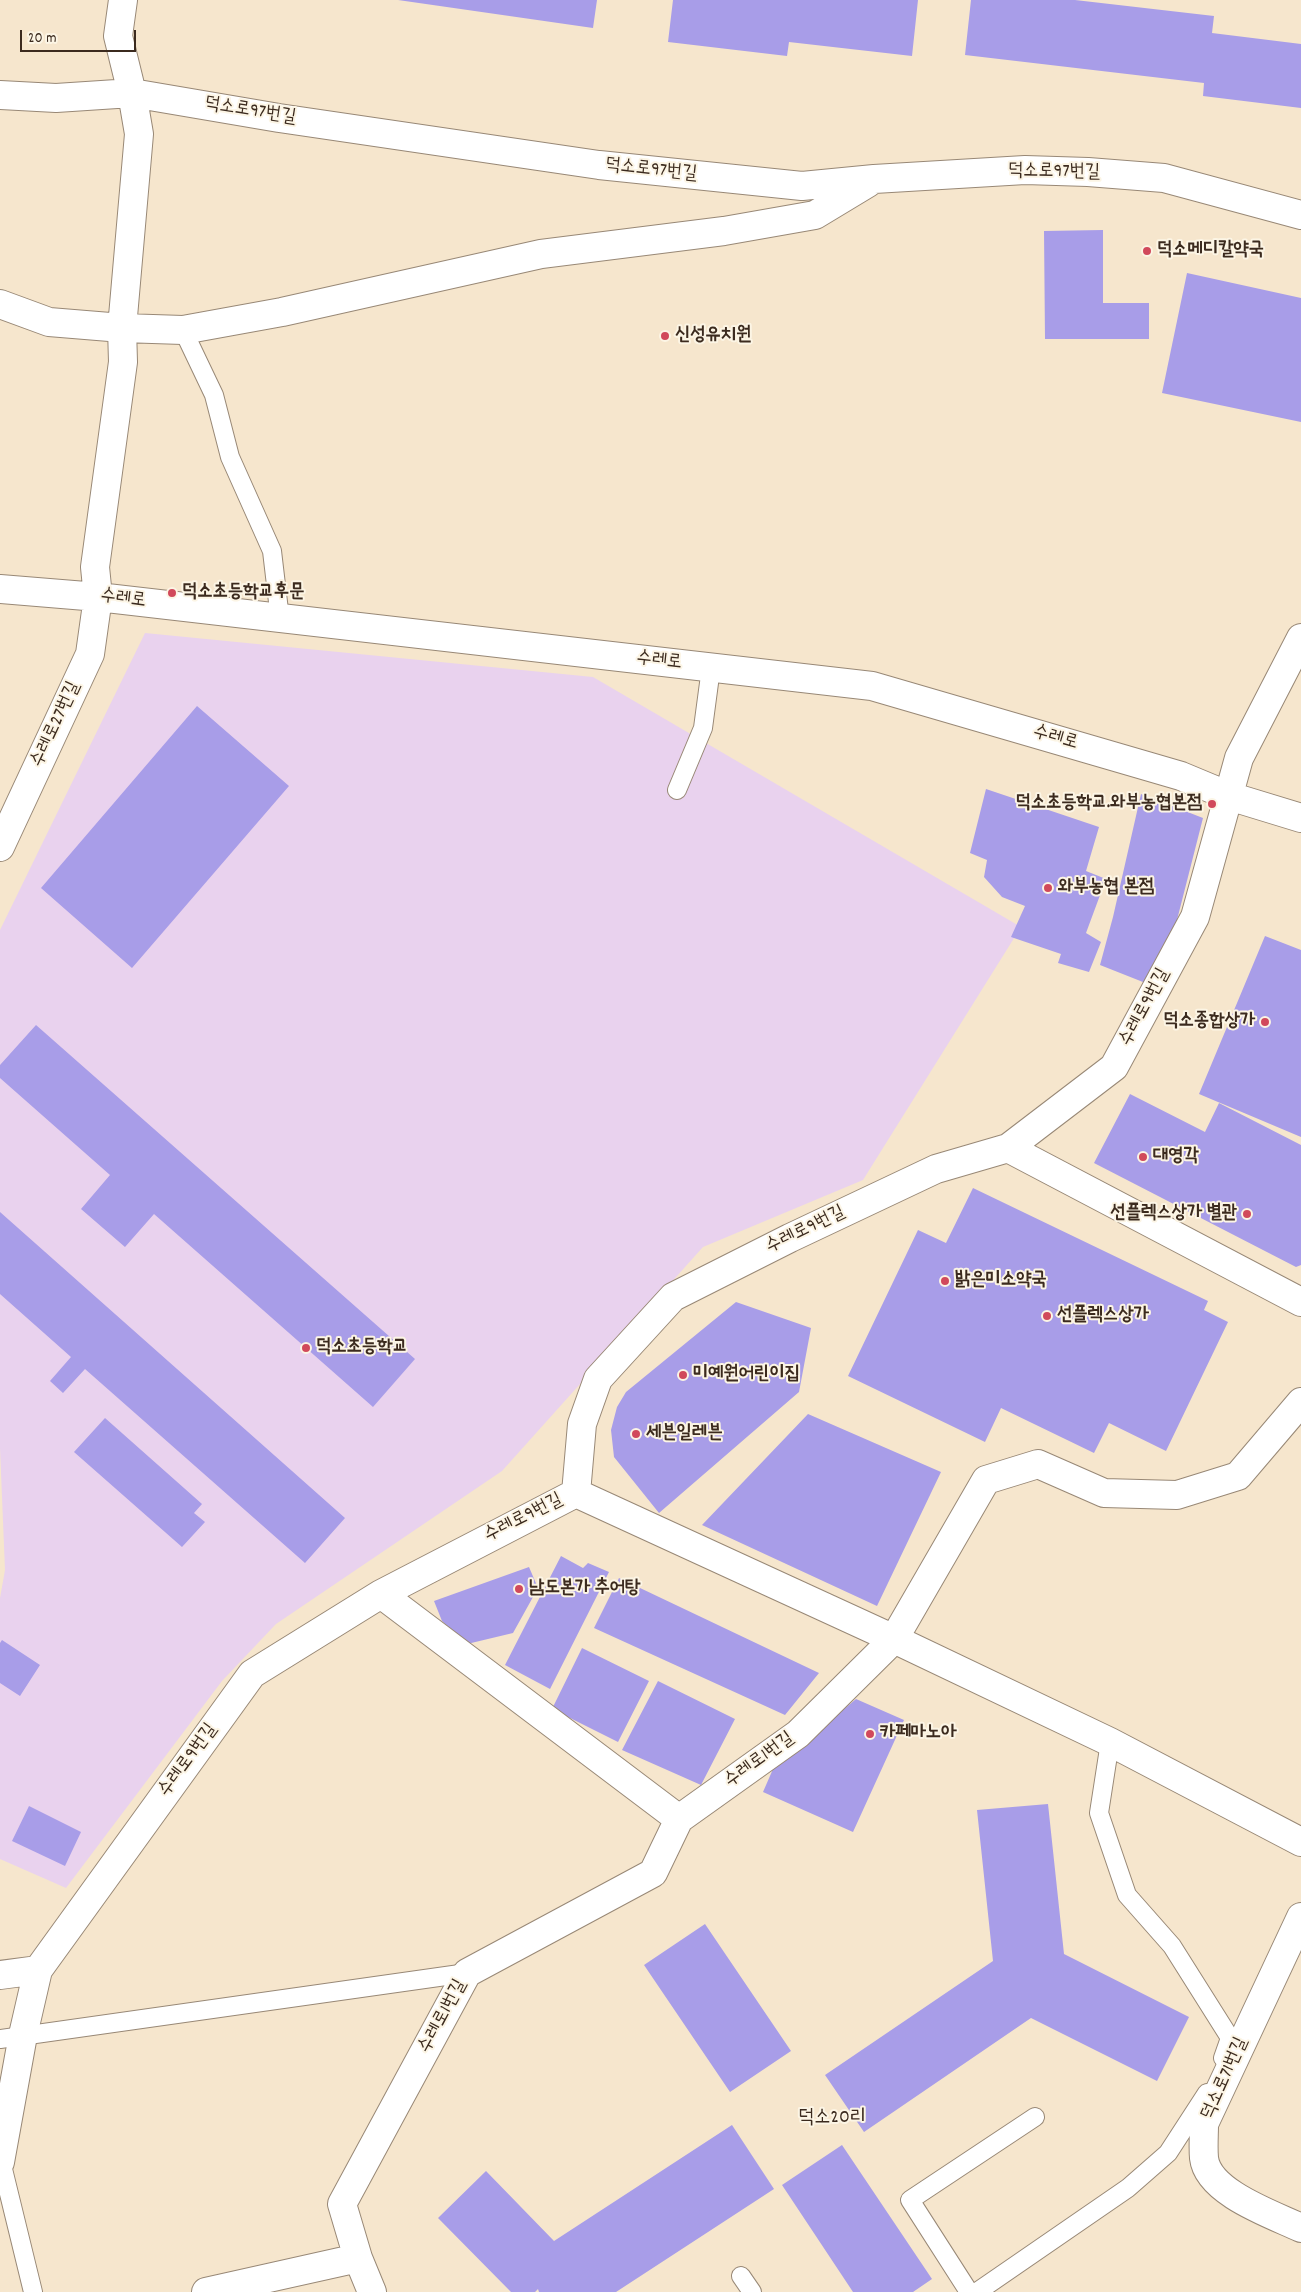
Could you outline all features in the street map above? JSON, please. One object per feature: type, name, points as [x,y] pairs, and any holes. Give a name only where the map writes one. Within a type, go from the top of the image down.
[{"type":"street","name":"수레로27번길","points":[[0,847],[90,654],[98,597],[95,567],[123,362],[122,328],[139,134],[132,93],[118,36],[123,0]]},
{"type":"street","name":"덕소로97번길","points":[[0,94],[56,98],[132,93],[279,118],[599,165],[802,186],[874,179],[1025,170],[1088,172],[1164,178],[1301,214]]},
{"type":"street","points":[[0,304],[49,322],[122,328],[183,330],[282,312],[541,254],[724,231],[816,215],[874,179]]},
{"type":"street","name":"수레로","points":[[0,589],[98,597],[872,686],[1181,776],[1229,796],[1301,818]]},
{"type":"street","name":"수레로9번길","points":[[1,2161],[12,2037],[38,1970],[252,1674],[381,1594],[576,1493],[582,1424],[598,1379],[673,1297],[790,1238],[936,1169],[1008,1148],[1114,1067],[1195,917],[1239,758],[1301,638]]},
{"type":"street","points":[[1008,1148],[1301,1302]]},
{"type":"street","name":"수레로1번길","points":[[372,2292],[358,2258],[342,2204],[468,1973],[653,1873],[679,1819],[798,1734],[894,1639],[986,1480],[1038,1464],[1104,1493],[1177,1495],[1238,1476],[1301,1402]]},
{"type":"street","points":[[576,1493],[894,1639],[1110,1742],[1301,1842]]},
{"type":"street","points":[[381,1594],[679,1819]]},
{"type":"street","name":"덕소로71번길","points":[[1301,1917],[1204,2124],[1204,2160],[1216,2182],[1239,2198],[1301,2228]]},
{"type":"street","points":[[0,1975],[38,1970]]},
{"type":"street","points":[[206,2292],[358,2258]]},
{"type":"lane","points":[[183,330],[214,395],[230,457],[272,551],[280,619]]},
{"type":"lane","points":[[677,790],[703,728],[711,668]]},
{"type":"lane","points":[[977,2292],[1128,2188],[1168,2153],[1218,2076],[1230,2038],[1172,1946],[1127,1895],[1099,1813],[1110,1742]]},
{"type":"lane","points":[[12,2037],[468,1973]]},
{"type":"lane","points":[[969,2292],[910,2200],[1035,2117]]},
{"type":"lane","points":[[1,2161],[33,2292]]},
{"type":"lane","points":[[741,2276],[752,2292]]},
{"type":"shaded area","name":"덕소초등학교","points":[[145,633],[593,677],[1021,927],[863,1180],[703,1247],[502,1471],[276,1624],[222,1681],[66,1888],[0,1859],[0,1598],[5,1570],[0,1448],[0,930]]},
{"type":"building","points":[[398,0],[597,0],[593,28]]},
{"type":"building","points":[[673,0],[918,0],[912,56],[789,42],[787,56],[668,42]]},
{"type":"building","points":[[971,0],[1075,0],[1214,16],[1212,33],[1301,44],[1301,108],[1203,96],[1204,83],[965,55]]},
{"type":"building","points":[[1103,230],[1103,303],[1149,303],[1149,339],[1045,339],[1044,231]]},
{"type":"building","points":[[1187,273],[1301,298],[1301,422],[1162,393]]},
{"type":"building","points":[[197,706],[289,786],[132,968],[41,888]]},
{"type":"building","name":"와부농협 본점","points":[[986,789],[1099,827],[1086,871],[1106,879],[1086,933],[1101,942],[1089,972],[1058,963],[1061,954],[1011,937],[1025,906],[1002,897],[984,877],[987,860],[970,853]]},
{"type":"building","points":[[1141,794],[1203,818],[1177,920],[1148,984],[1100,965]]},
{"type":"building","name":"덕소종합상가","points":[[1265,936],[1301,950],[1301,1137],[1199,1094]]},
{"type":"building","points":[[36,1025],[415,1359],[373,1407],[154,1214],[125,1247],[81,1209],[110,1175],[0,1078],[0,1065]]},
{"type":"building","name":"선플렉스상가 별관","points":[[1130,1094],[1205,1132],[1219,1103],[1301,1145],[1301,1265],[1296,1267],[1094,1163]]},
{"type":"building","name":"선플렉스상가","points":[[973,1188],[1208,1301],[1204,1310],[1228,1322],[1166,1451],[1109,1423],[1094,1453],[1001,1408],[985,1442],[848,1376],[918,1230],[946,1243]]},
{"type":"building","points":[[0,1212],[345,1518],[305,1563],[85,1369],[63,1393],[50,1381],[71,1357],[0,1294]]},
{"type":"building","points":[[736,1302],[811,1328],[799,1392],[659,1513],[614,1457],[611,1430],[617,1407],[626,1392]]},
{"type":"building","points":[[808,1414],[941,1472],[877,1606],[702,1525]]},
{"type":"building","points":[[105,1418],[202,1504],[194,1513],[205,1522],[182,1547],[74,1452]]},
{"type":"building","points":[[561,1556],[583,1568],[588,1563],[609,1572],[550,1689],[505,1665]]},
{"type":"building","points":[[529,1567],[538,1588],[513,1633],[467,1644],[442,1621],[434,1601]]},
{"type":"building","points":[[619,1578],[819,1673],[785,1715],[594,1628]]},
{"type":"building","points":[[2,1640],[40,1665],[20,1696],[0,1683],[0,1643]]},
{"type":"building","points":[[582,1648],[649,1681],[618,1742],[552,1709]]},
{"type":"building","points":[[658,1681],[735,1719],[701,1785],[622,1750]]},
{"type":"building","points":[[856,1699],[904,1720],[853,1832],[763,1792],[773,1769]]},
{"type":"building","points":[[1048,1804],[1064,1954],[1189,2017],[1157,2081],[1031,2018],[864,2132],[825,2075],[993,1961],[977,1810]]},
{"type":"building","points":[[29,1806],[81,1832],[65,1866],[12,1841]]},
{"type":"building","points":[[705,1924],[791,2051],[730,2092],[644,1965]]},
{"type":"building","points":[[732,2125],[774,2189],[616,2292],[539,2292],[538,2289],[535,2292],[511,2292],[438,2218],[486,2171],[554,2241]]},
{"type":"building","points":[[842,2145],[932,2279],[913,2292],[853,2292],[782,2185]]},
{"type":"place","name":"덕소메디칼약국","points":[[1147,251]]},
{"type":"place","name":"신성유치원","points":[[665,336]]},
{"type":"place","name":"덕소초등학교후문","points":[[172,593]]},
{"type":"place","name":"덕소초등학교.와부농협본점","points":[[1212,804]]},
{"type":"place","name":"와부농협 본점","points":[[1048,888]]},
{"type":"place","name":"덕소종합상가","points":[[1265,1022]]},
{"type":"place","name":"대영각","points":[[1143,1157]]},
{"type":"place","name":"선플렉스상가 별관","points":[[1247,1214]]},
{"type":"place","name":"밝은미소약국","points":[[945,1281]]},
{"type":"place","name":"선플렉스상가","points":[[1047,1316]]},
{"type":"place","name":"덕소초등학교","points":[[306,1348]]},
{"type":"place","name":"미예원어린이집","points":[[683,1375]]},
{"type":"place","name":"세븐일레븐","points":[[636,1434]]},
{"type":"place","name":"남도본가 추어탕","points":[[519,1589]]},
{"type":"place","name":"카페마노아","points":[[870,1734]]},
{"type":"district","name":"덕소20리","points":[[832,2119]]}]
